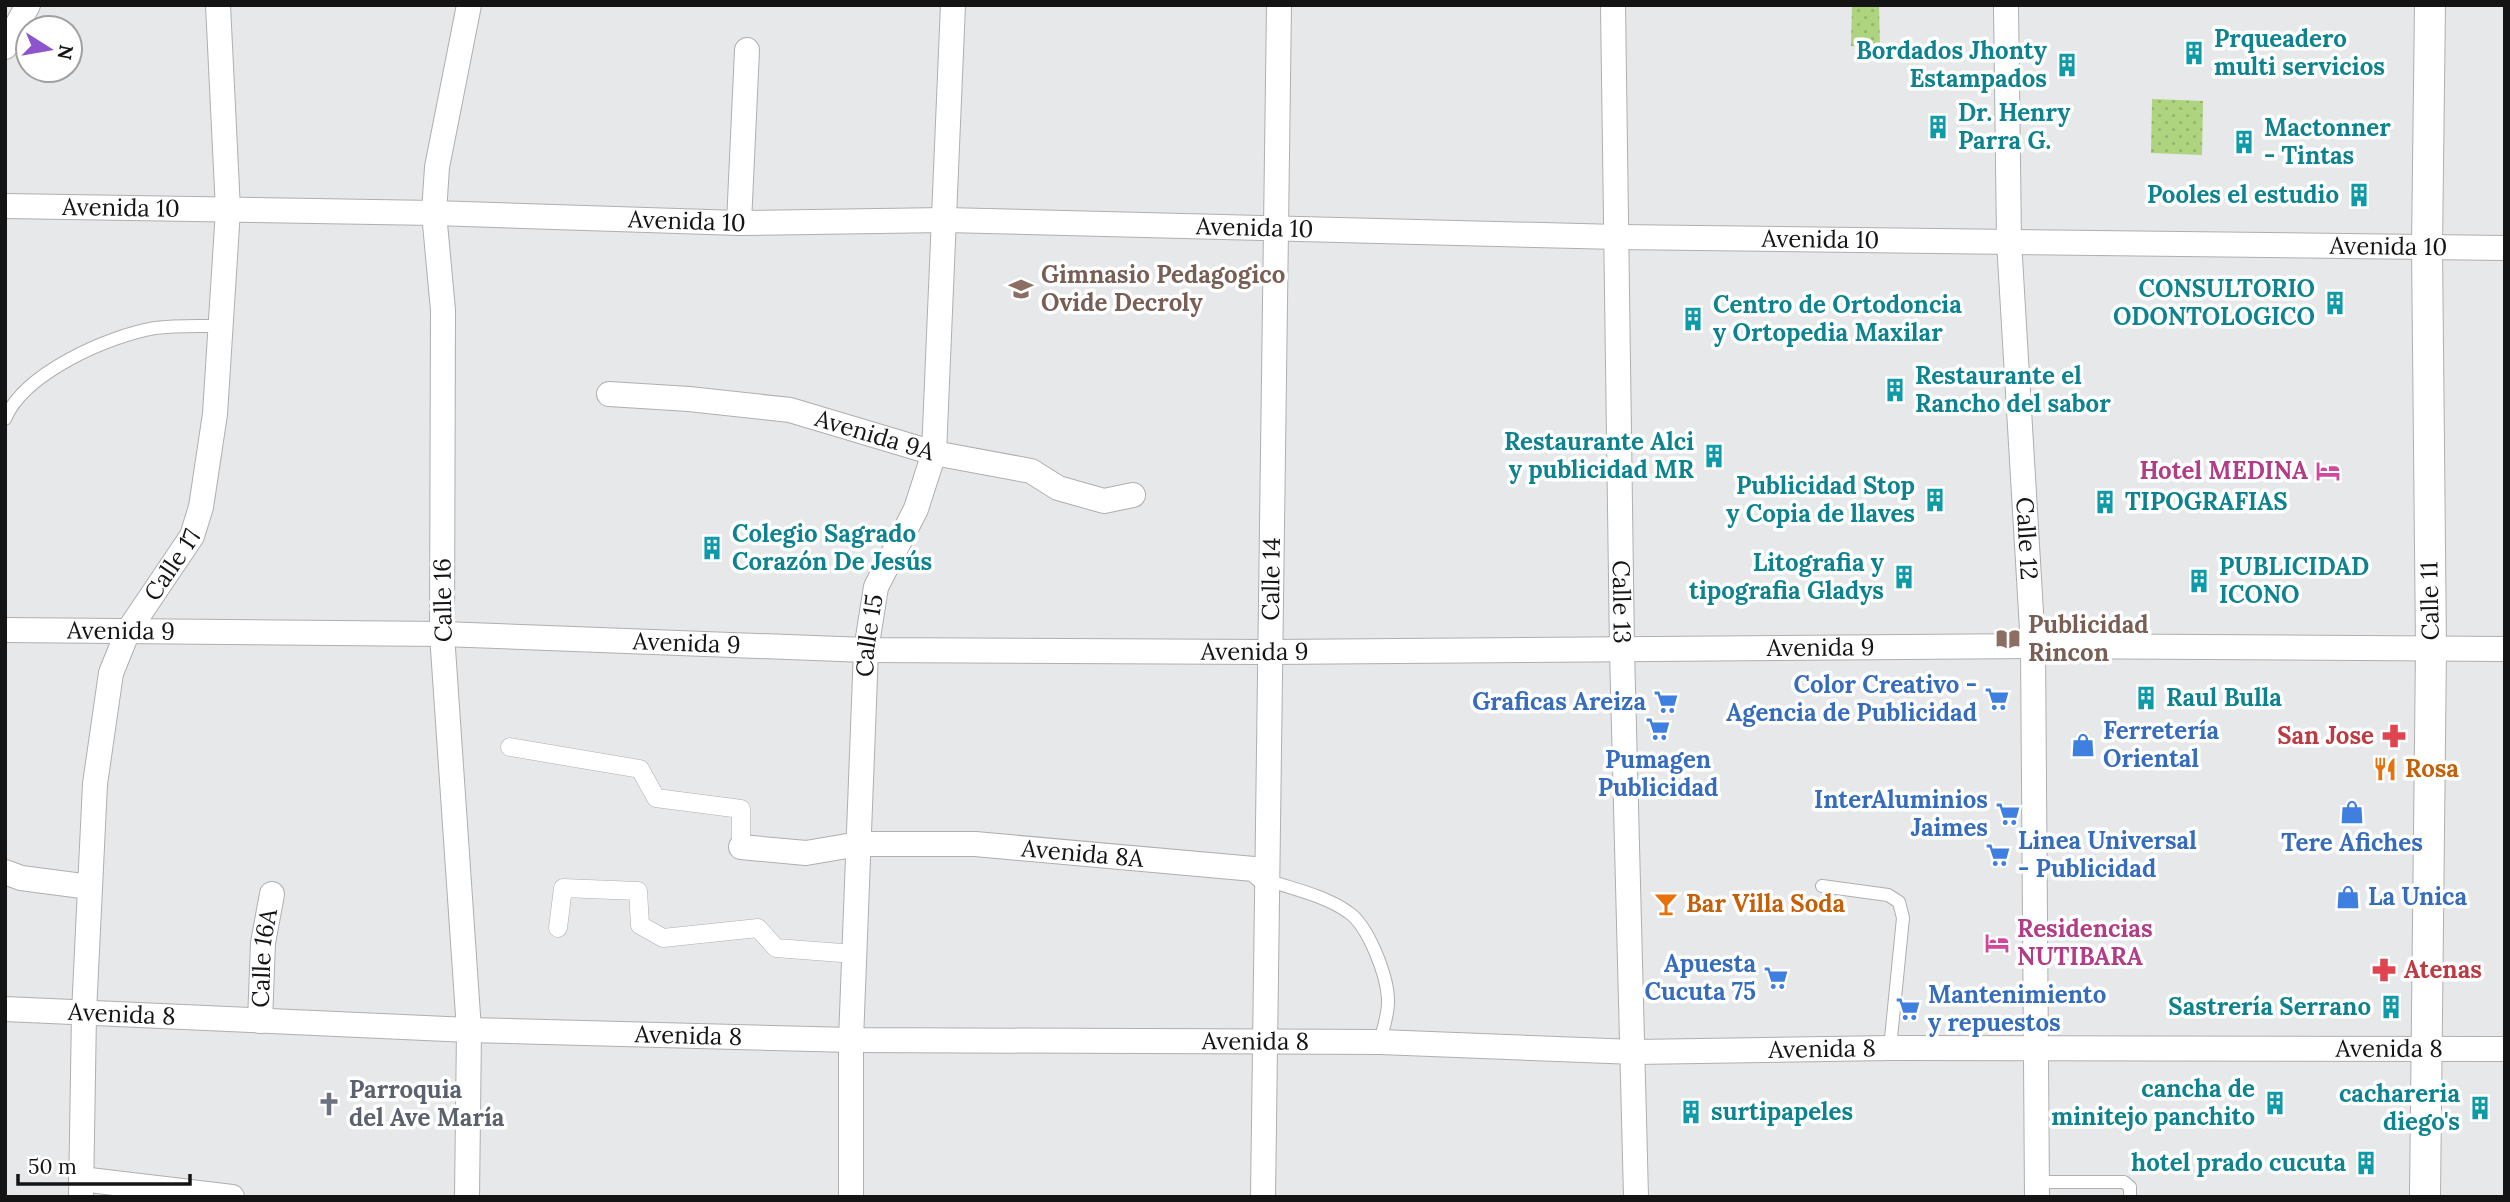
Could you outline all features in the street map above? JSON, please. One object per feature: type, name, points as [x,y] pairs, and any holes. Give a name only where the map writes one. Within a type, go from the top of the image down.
[{"type":"street","points":[[5,47],[28,5]]},
{"type":"street","name":"Calle 17","points":[[81,1188],[84,1013],[95,784],[109,685],[128,631],[192,536],[201,507],[215,414],[228,210],[218,5]]},
{"type":"street","name":"Calle 16","points":[[467,1197],[469,1030],[442,634],[443,310],[434,213],[439,153],[469,5]]},
{"type":"street","name":"Calle 15","points":[[851,1197],[851,1040],[866,650],[876,587],[916,509],[934,453],[953,5]]},
{"type":"street","name":"Calle 14","points":[[1263,1197],[1279,5]]},
{"type":"street","name":"Calle 13","points":[[1613,5],[1622,650],[1635,1052],[1636,1197]]},
{"type":"street","name":"Calle 12","points":[[2006,5],[2010,241],[2033,646],[2037,1189]]},
{"type":"street","name":"Calle 11","points":[[2425,1197],[2431,648],[2427,247],[2430,5]]},
{"type":"street","points":[[739,223],[747,50]]},
{"type":"street","name":"Avenida 10","points":[[5,206],[434,213],[739,223],[945,220],[1618,237],[2505,248]]},
{"type":"street","name":"Avenida 9A","points":[[609,394],[790,410],[934,453],[1031,471],[1058,488],[1104,500],[1133,495]]},
{"type":"street","name":"Avenida 9","points":[[5,630],[442,634],[866,650],[1269,652],[2033,646],[2505,649]]},
{"type":"street","points":[[510,747],[640,769],[656,798],[741,808],[741,846]]},
{"type":"street","name":"Avenida 8A","points":[[741,846],[806,853],[859,844],[975,844],[1082,856],[1192,862],[1254,869],[1267,880]]},
{"type":"street","points":[[5,872],[21,878],[90,887]]},
{"type":"street","points":[[558,928],[563,888],[638,891],[640,925],[663,938],[758,928],[776,948],[855,954]]},
{"type":"street","name":"Calle 16A","points":[[260,1021],[263,943],[272,894]]},
{"type":"street","name":"Avenida 8","points":[[5,1009],[469,1030],[851,1040],[1265,1040],[1635,1052],[1890,1048],[2505,1049]]},
{"type":"street","points":[[81,1188],[232,1197]]},
{"type":"lane","points":[[5,419],[10,408],[40,376],[100,346],[153,328],[220,326]]},
{"type":"lane","name":"Avenida 8A","points":[[1267,880],[1347,911],[1358,920],[1382,967],[1388,1001],[1380,1042]]},
{"type":"lane","points":[[1822,886],[1888,895],[1899,902],[1903,918],[1890,1048]]},
{"type":"lane","points":[[2037,1189],[2124,1182],[2130,1187],[2130,1197]]},
{"type":"green space","points":[[1852,5],[1879,5],[1880,47],[1851,46]]},
{"type":"green space","points":[[2152,99],[2203,101],[2202,155],[2151,153]]},
{"type":"place","name":"Prqueadero multi servicios","points":[[2194,53]]},
{"type":"place","name":"Bordados Jhonty Estampados","points":[[2067,65]]},
{"type":"place","name":"Dr. Henry Parra G.","points":[[1938,127]]},
{"type":"place","name":"Mactonner - Tintas","points":[[2244,142]]},
{"type":"place","name":"Pooles el estudio","points":[[2359,195]]},
{"type":"place","name":"Gimnasio Pedagogico Ovide Decroly","points":[[1021,289]]},
{"type":"place","name":"CONSULTORIO ODONTOLOGICO","points":[[2335,303]]},
{"type":"place","name":"Centro de Ortodoncia y Ortopedia Maxilar","points":[[1693,319]]},
{"type":"place","name":"Restaurante el Rancho del sabor","points":[[1895,390]]},
{"type":"place","name":"Restaurante Alci y publicidad MR","points":[[1714,456]]},
{"type":"place","name":"Hotel MEDINA","points":[[2328,471]]},
{"type":"place","name":"Publicidad Stop y Copia de llaves","points":[[1935,500]]},
{"type":"place","name":"TIPOGRAFIAS","points":[[2105,502]]},
{"type":"place","name":"Colegio Sagrado Corazón De Jesús","points":[[712,548]]},
{"type":"place","name":"Litografia y tipografia Gladys","points":[[1904,577]]},
{"type":"place","name":"PUBLICIDAD ICONO","points":[[2199,581]]},
{"type":"place","name":"Publicidad Rincon","points":[[2008,639]]},
{"type":"place","name":"Raul Bulla","points":[[2146,698]]},
{"type":"place","name":"Color Creativo - Agencia de Publicidad","points":[[1997,699]]},
{"type":"place","name":"Graficas Areiza","points":[[1666,702]]},
{"type":"place","name":"Pumagen Publicidad","points":[[1658,729]]},
{"type":"place","name":"San Jose","points":[[2394,736]]},
{"type":"place","name":"Ferretería Oriental","points":[[2083,745]]},
{"type":"place","name":"Rosa","points":[[2385,769]]},
{"type":"place","name":"Tere Afiches","points":[[2352,812]]},
{"type":"place","name":"InterAluminios Jaimes","points":[[2008,814]]},
{"type":"place","name":"Linea Universal - Publicidad","points":[[1998,855]]},
{"type":"place","name":"La Unica","points":[[2348,897]]},
{"type":"place","name":"Bar Villa Soda","points":[[1666,904]]},
{"type":"place","name":"Residencias NUTIBARA","points":[[1997,943]]},
{"type":"place","name":"Atenas","points":[[2384,970]]},
{"type":"place","name":"Apuesta Cucuta 75","points":[[1776,978]]},
{"type":"place","name":"Sastrería Serrano","points":[[2391,1007]]},
{"type":"place","name":"Mantenimiento y repuestos","points":[[1908,1009]]},
{"type":"place","name":"cancha de minitejo panchito","points":[[2275,1103]]},
{"type":"place","name":"Parroquia del Ave María","points":[[329,1104]]},
{"type":"place","name":"cachareria diego's","points":[[2480,1108]]},
{"type":"place","name":"surtipapeles","points":[[1691,1112]]},
{"type":"place","name":"hotel prado cucuta","points":[[2366,1163]]}]
